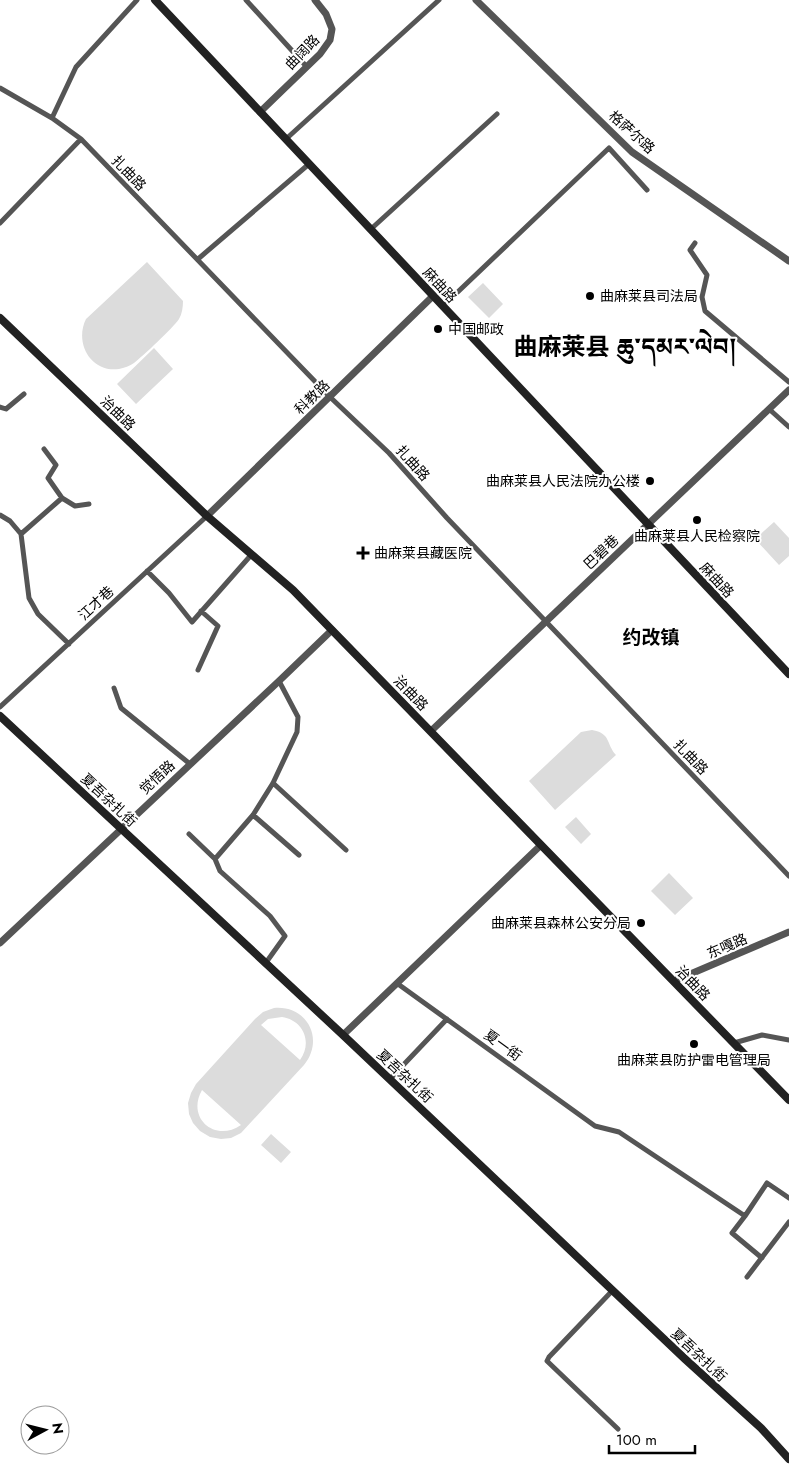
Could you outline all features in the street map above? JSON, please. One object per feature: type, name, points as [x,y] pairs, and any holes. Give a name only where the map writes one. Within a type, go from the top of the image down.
[{"type":"main road","name":"麻曲路","points":[[158,1],[260,112],[789,674]]},
{"type":"main road","name":"治曲路","points":[[0,318],[207,516],[293,590],[789,1100]]},
{"type":"main road","name":"夏吾杂扎街","points":[[0,716],[390,1079],[716,1388],[761,1428],[789,1459]]},
{"type":"street","points":[[52,118],[76,67],[137,0]]},
{"type":"street","points":[[246,0],[306,66]]},
{"type":"street","name":"曲阔路","points":[[260,112],[320,54],[330,40],[332,29],[326,14],[315,0]]},
{"type":"street","points":[[286,138],[440,0]]},
{"type":"street","name":"格萨尔路","points":[[476,0],[632,152],[789,261]]},
{"type":"street","name":"扎曲路","points":[[0,88],[52,118],[81,140],[330,397],[389,453],[546,622],[789,876]]},
{"type":"street","points":[[371,229],[497,114]]},
{"type":"street","points":[[0,223],[81,140]]},
{"type":"street","points":[[443,306],[609,148],[647,190]]},
{"type":"street","points":[[198,260],[309,164]]},
{"type":"street","points":[[695,244],[690,250],[707,275],[702,297],[704,311],[789,382]]},
{"type":"street","name":"科教路","points":[[207,516],[433,296]]},
{"type":"street","name":"巴碧巷","points":[[431,732],[789,390]]},
{"type":"street","points":[[0,407],[6,409],[24,394]]},
{"type":"street","points":[[769,409],[789,427]]},
{"type":"street","points":[[44,449],[56,465],[48,478],[62,498],[76,506],[89,504]]},
{"type":"street","points":[[21,534],[62,498]]},
{"type":"street","points":[[0,515],[10,521],[21,534],[29,598],[38,614],[69,644]]},
{"type":"street","name":"江才巷","points":[[0,707],[207,516]]},
{"type":"street","points":[[147,571],[169,593],[192,622],[252,554]]},
{"type":"street","points":[[198,670],[218,626],[201,611]]},
{"type":"street","name":"觉悟路","points":[[0,943],[332,630]]},
{"type":"street","points":[[215,859],[253,815],[273,783],[297,732],[298,717],[279,681]]},
{"type":"street","points":[[114,688],[121,708],[190,764]]},
{"type":"street","points":[[273,783],[346,850]]},
{"type":"street","points":[[253,815],[298,855]]},
{"type":"street","points":[[189,834],[215,859],[220,871],[270,916],[285,936],[265,964]]},
{"type":"street","points":[[343,1035],[541,845]]},
{"type":"street","name":"东嘎路","points":[[674,981],[789,932]]},
{"type":"street","name":"夏一街","points":[[398,984],[595,1126],[619,1132],[745,1216]]},
{"type":"street","points":[[390,1079],[447,1019]]},
{"type":"street","points":[[734,1043],[762,1035],[789,1040]]},
{"type":"street","points":[[762,1258],[732,1233],[767,1183],[789,1198]]},
{"type":"street","points":[[747,1277],[789,1222]]},
{"type":"street","points":[[613,1290],[547,1361],[618,1429]]},
{"type":"shaded area","points":[[147,262],[183,301],[180,317],[164,335],[132,364],[119,369],[109,369],[100,366],[93,361],[84,346],[82,338],[86,319]]},
{"type":"shaded area","points":[[483,283],[503,304],[489,318],[468,297]]},
{"type":"shaded area","points":[[154,348],[173,369],[136,404],[117,384]]},
{"type":"shaded area","points":[[774,522],[789,538],[789,556],[779,565],[755,539]]},
{"type":"shaded area","points":[[598,731],[605,736],[616,755],[555,810],[529,781],[581,732]]},
{"type":"shaded area","points":[[576,817],[591,834],[581,844],[565,827]]},
{"type":"shaded area","points":[[669,873],[693,898],[675,915],[651,891]]},
{"type":"shaded area","points":[[274,1008],[286,1009],[296,1012],[304,1018],[312,1035],[313,1045],[310,1055],[304,1065],[241,1133],[231,1138],[210,1137],[200,1131],[193,1123],[189,1114],[188,1103],[191,1093],[196,1084],[263,1012]],"holes":[[[282,1017],[296,1022],[304,1033],[306,1046],[300,1060],[261,1025],[268,1019]],[[202,1090],[241,1125],[231,1130],[222,1131],[206,1125],[200,1118],[198,1110],[198,1100]]]},
{"type":"shaded area","points":[[271,1134],[291,1152],[281,1163],[261,1145]]},
{"type":"place","name":"曲麻莱县司法局","points":[[590,296]]},
{"type":"place","name":"中国邮政","points":[[438,329]]},
{"type":"place","name":"曲麻莱县人民法院办公楼","points":[[650,481]]},
{"type":"place","name":"曲麻莱县人民检察院","points":[[697,520]]},
{"type":"place","name":"曲麻莱县藏医院","points":[[363,553]]},
{"type":"place","name":"曲麻莱县森林公安分局","points":[[641,923]]},
{"type":"place","name":"曲麻莱县防护雷电管理局","points":[[694,1044]]},
{"type":"district","name":"曲麻莱县 ཆུ་དམར་ལེབ།","points":[[625,346]]},
{"type":"district","name":"约改镇","points":[[651,637]]}]
